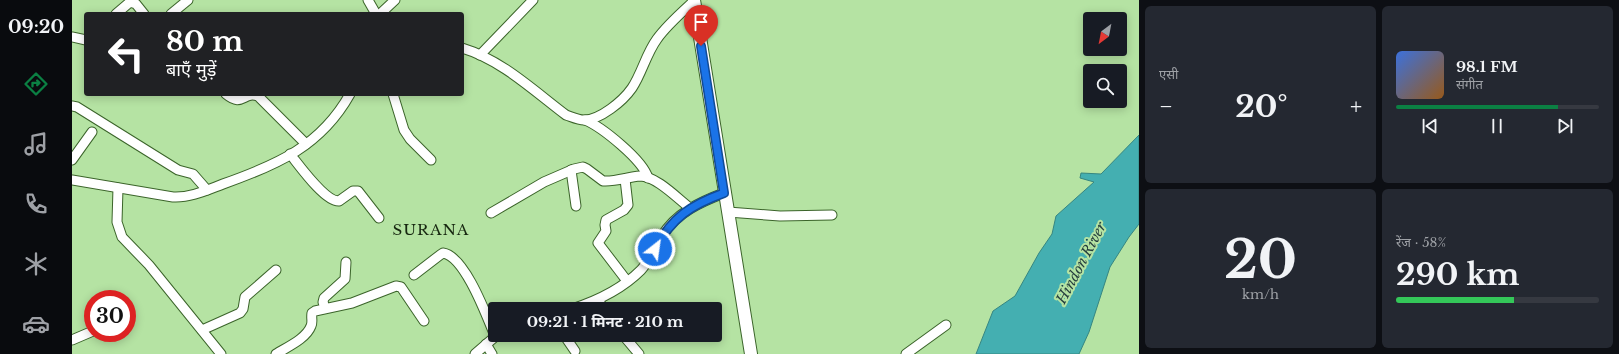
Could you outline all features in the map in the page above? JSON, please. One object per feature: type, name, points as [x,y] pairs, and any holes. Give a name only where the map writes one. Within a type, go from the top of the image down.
[{"type":"street","points":[[183,10],[188,0]]},
{"type":"street","points":[[368,0],[375,12]]},
{"type":"street","points":[[382,12],[395,0]]},
{"type":"street","points":[[480,55],[533,0]]},
{"type":"street","points":[[464,49],[480,55],[506,69],[566,115],[576,119],[592,119],[611,109],[627,94],[636,81],[657,38],[694,1]]},
{"type":"street","points":[[694,1],[751,354]]},
{"type":"street","points":[[118,12],[130,2],[136,4],[142,12]]},
{"type":"street","points":[[72,36],[84,39]]},
{"type":"street","points":[[229,96],[235,100],[239,100],[249,96]]},
{"type":"street","points":[[258,96],[306,144]]},
{"type":"street","points":[[72,180],[181,197],[207,190],[274,165],[306,144],[328,125],[349,96]]},
{"type":"street","points":[[394,96],[404,130],[410,140],[430,160]]},
{"type":"street","points":[[72,106],[77,107],[178,170],[193,174],[207,190]]},
{"type":"street","points":[[585,120],[608,133],[633,156],[644,170],[648,178]]},
{"type":"street","points":[[72,160],[92,132]]},
{"type":"street","points":[[290,154],[310,180],[332,200],[339,201],[353,191],[358,191],[379,218]]},
{"type":"street","points":[[491,213],[539,185],[571,170],[583,168],[587,169],[603,181],[641,176],[648,178],[658,183],[690,208]]},
{"type":"street","points":[[571,170],[576,206]]},
{"type":"street","points":[[625,179],[628,205],[624,210],[606,220],[606,231],[598,243],[627,281]]},
{"type":"street","points":[[118,188],[117,222],[122,237],[149,265],[221,354]]},
{"type":"street","points":[[592,302],[598,300],[627,281],[642,269],[670,226],[690,208],[704,200],[724,193]]},
{"type":"street","points":[[728,212],[780,216],[832,214]]},
{"type":"street","points":[[414,275],[440,255],[444,253],[452,256],[458,262],[473,286],[488,318]]},
{"type":"street","points":[[325,308],[323,302],[324,298],[345,279],[346,262]]},
{"type":"street","points":[[202,330],[240,312],[243,309],[245,297],[276,270]]},
{"type":"street","points":[[276,354],[304,336],[311,326],[312,314],[315,311],[352,303],[398,286],[404,292],[424,321]]},
{"type":"street","points":[[906,354],[946,325]]},
{"type":"street","points":[[72,340],[84,335]]},
{"type":"street","points":[[569,342],[575,351]]},
{"type":"street","points":[[629,342],[639,354]]},
{"type":"street","points":[[475,354],[486,344],[492,354]]},
{"type":"water","name":"Hindon River","points":[[1139,135],[1139,224],[1110,267],[1089,332],[1079,354],[976,354],[993,311],[1015,296],[1039,253],[1052,234],[1056,216],[1094,182],[1080,178],[1081,173],[1101,174]]},
{"type":"district","name":"SURANA","points":[[431,229]]},
{"type":"route","points":[[655,249],[665,232],[676,219],[690,208],[704,200],[724,193],[701,46]]}]
